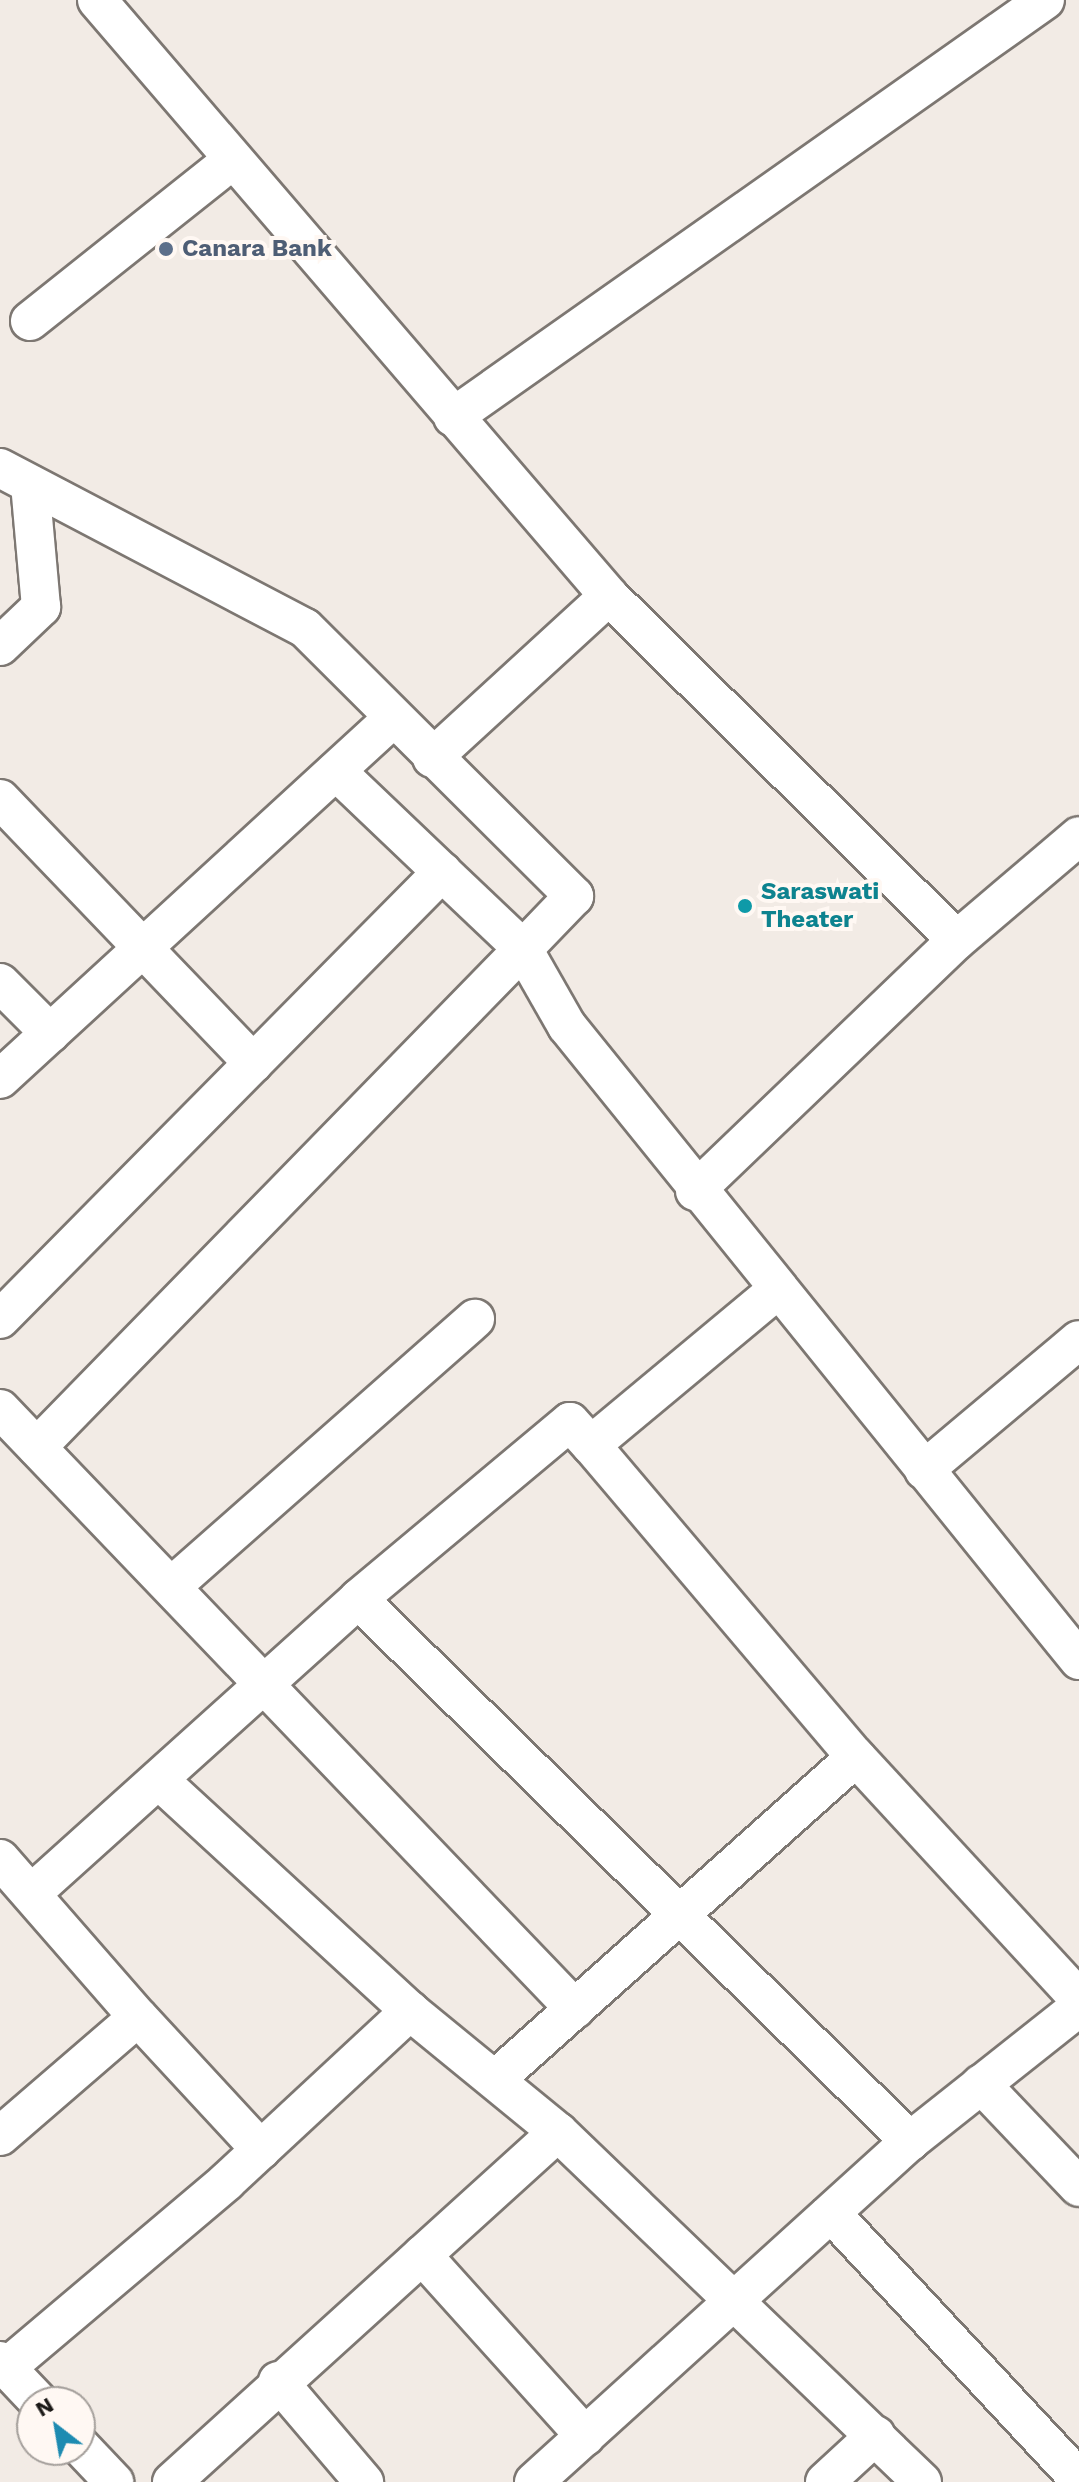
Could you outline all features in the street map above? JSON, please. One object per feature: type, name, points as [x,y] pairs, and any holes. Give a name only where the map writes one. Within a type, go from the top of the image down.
[{"type":"street","points":[[97,0],[230,162],[609,596],[957,940]]},
{"type":"street","points":[[453,417],[1045,0]]},
{"type":"street","points":[[30,321],[230,162]]},
{"type":"street","points":[[0,646],[41,607],[15,476]]},
{"type":"street","points":[[15,476],[305,628],[392,719],[574,896],[37,1447]]},
{"type":"street","points":[[432,758],[609,596]]},
{"type":"street","points":[[0,1079],[392,719]]},
{"type":"street","points":[[336,771],[523,949],[567,1026],[695,1191],[1079,1660]]},
{"type":"street","points":[[0,799],[144,945],[253,1063]]},
{"type":"street","points":[[695,1191],[957,940],[1079,836]]},
{"type":"street","points":[[0,1319],[442,872]]},
{"type":"street","points":[[0,983],[50,1033]]},
{"type":"street","points":[[591,1445],[776,1291]]},
{"type":"street","points":[[172,1586],[475,1319]]},
{"type":"street","points":[[924,1470],[1079,1340]]},
{"type":"street","points":[[0,1409],[268,1685],[575,2009]]},
{"type":"street","points":[[32,1893],[268,1685],[358,1599],[570,1422],[856,1757],[1079,1999]]},
{"type":"street","points":[[358,1599],[910,2141]]},
{"type":"street","points":[[498,2077],[856,1757]]},
{"type":"street","points":[[160,1781],[410,2011],[498,2077],[558,2132],[735,2296],[922,2482]]},
{"type":"street","points":[[1,1861],[138,2017],[261,2150]]},
{"type":"street","points":[[534,2482],[735,2296],[910,2141],[1079,2007]]},
{"type":"street","points":[[24,2386],[3,2364],[261,2150],[410,2011]]},
{"type":"street","points":[[0,2136],[138,2017]]},
{"type":"street","points":[[981,2084],[1079,2187]]},
{"type":"street","points":[[172,2482],[278,2381],[558,2132]]},
{"type":"street","points":[[831,2213],[1079,2479]]},
{"type":"street","points":[[422,2255],[585,2436]]},
{"type":"street","points":[[278,2381],[364,2482]]},
{"type":"street","points":[[825,2482],[876,2435]]},
{"type":"street","points":[[96,2463],[114,2482]]},
{"type":"place","name":"Canara Bank","points":[[166,249]]},
{"type":"place","name":"Saraswati Theater","points":[[745,906]]}]
